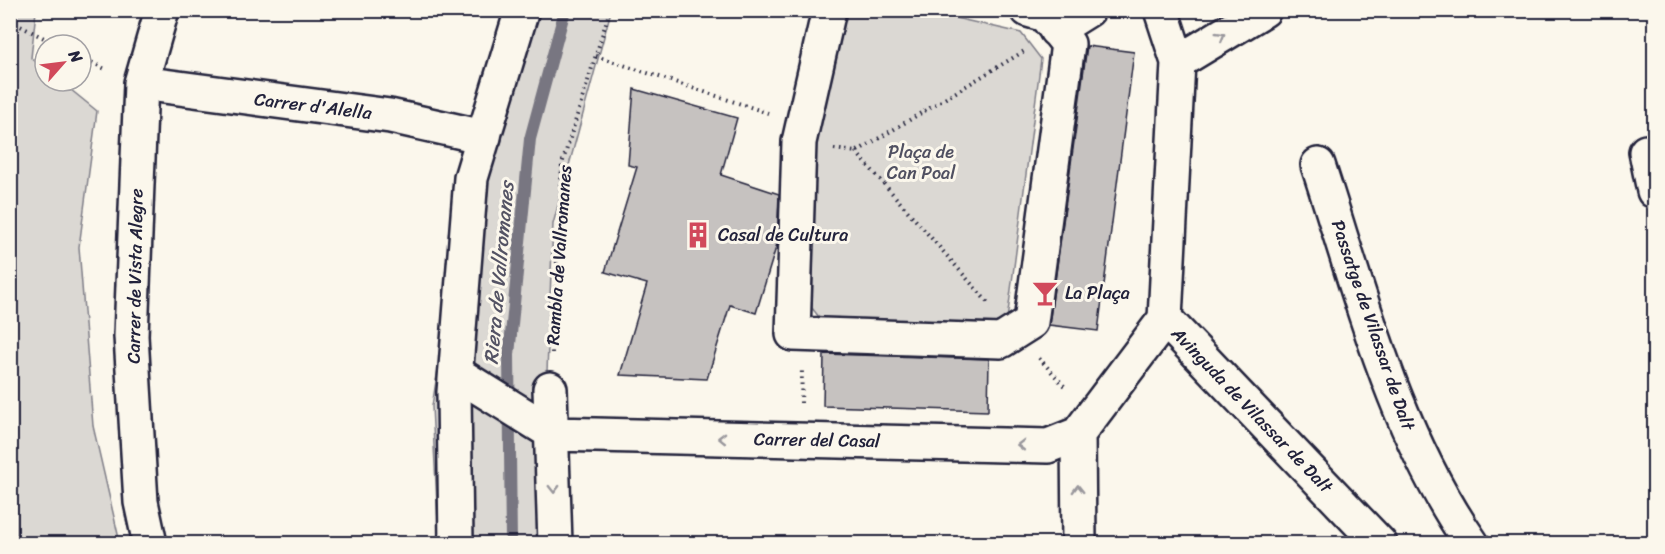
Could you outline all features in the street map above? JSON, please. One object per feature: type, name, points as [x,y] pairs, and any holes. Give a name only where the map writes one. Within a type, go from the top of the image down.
[{"type":"street","name":"Carrer de Vista Alegre","points":[[150,543],[141,502],[131,336],[141,83],[162,10]]},
{"type":"street","points":[[456,543],[456,373],[471,178],[522,10]]},
{"type":"street","points":[[829,10],[799,142],[793,334],[1001,341],[1031,322],[1068,44],[1044,38]]},
{"type":"street","points":[[1028,10],[1045,15],[1044,38]]},
{"type":"street","points":[[1044,38],[1088,10]]},
{"type":"street","name":"Avinguda de Vilassar de Dalt","points":[[1161,10],[1178,62],[1165,319],[1380,543]]},
{"type":"street","points":[[1178,62],[1264,10]]},
{"type":"street","name":"Carrer d'Alella","points":[[141,83],[390,116],[483,137]]},
{"type":"street","points":[[1646,152],[1654,190]]},
{"type":"street","name":"Passatge de Vilassar de Dalt","points":[[1318,165],[1376,344],[1410,433],[1450,512],[1472,543]]},
{"type":"street","points":[[1079,543],[1078,434],[1165,319]]},
{"type":"street","points":[[456,373],[554,434]]},
{"type":"street","points":[[550,389],[554,434],[555,543]]},
{"type":"street","name":"Carrer del Casal","points":[[554,434],[1048,446],[1078,434]]},
{"type":"path","name":"Rambla de Vallromanes","points":[[550,389],[562,164],[610,10]]},
{"type":"path","points":[[10,21],[34,33]]},
{"type":"path","points":[[826,148],[856,152],[1044,38]]},
{"type":"path","points":[[596,56],[803,124]]},
{"type":"path","points":[[856,152],[997,312]]},
{"type":"path","points":[[801,404],[802,334]]},
{"type":"green space","points":[[10,11],[36,11],[31,58],[33,60],[33,93],[75,93],[97,111],[79,247],[93,426],[120,543],[11,543]]},
{"type":"green space","points":[[505,11],[611,11],[553,224],[540,543],[439,544],[432,406],[486,72]]},
{"type":"green space","name":"Plaça de Can Poal","points":[[847,11],[925,11],[1021,33],[1041,59],[1007,319],[1000,324],[827,319],[819,317],[812,308],[816,147]]},
{"type":"building","points":[[1087,46],[1134,52],[1098,331],[1049,325]]},
{"type":"building","name":"Casal de Cultura","points":[[634,89],[737,118],[721,175],[779,194],[777,244],[756,313],[730,305],[707,379],[620,375],[647,284],[605,272],[637,167],[628,165]]},
{"type":"building","points":[[824,354],[989,359],[988,411],[823,406]]},
{"type":"waterway","name":"Riera de Vallromanes","points":[[511,544],[509,355],[530,139],[565,10]]},
{"type":"place","name":"Casal de Cultura","points":[[698,235]]},
{"type":"place","name":"La Plaça","points":[[1045,293]]}]
